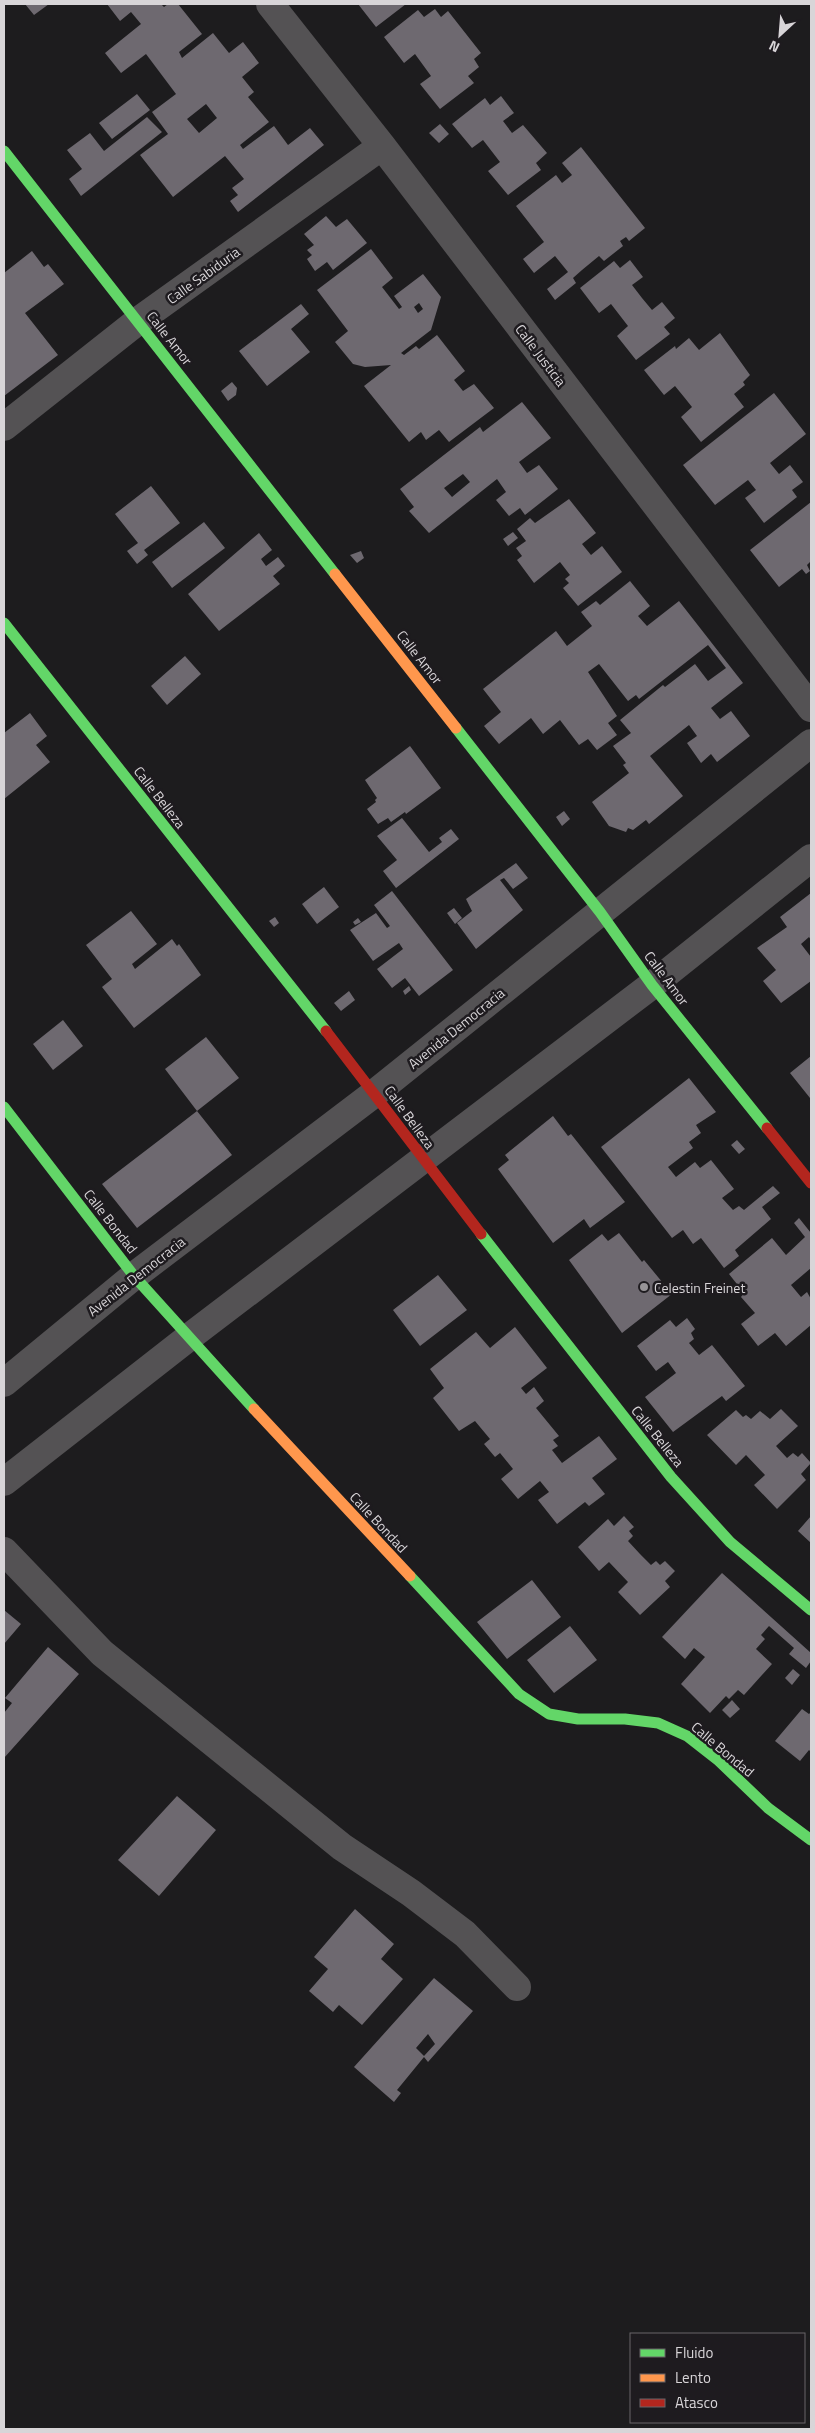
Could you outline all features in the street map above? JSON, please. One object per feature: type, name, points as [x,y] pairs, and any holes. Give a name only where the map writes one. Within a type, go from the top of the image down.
[{"type":"street","name":"Calle Justicia","points":[[270,4],[382,146],[811,708]]},
{"type":"street","name":"Calle Sabiduria","points":[[4,427],[138,321],[382,146]]},
{"type":"street","name":"Calle Amor","points":[[4,151],[600,912],[652,985],[811,1183]]},
{"type":"street","name":"Calle Belleza","points":[[4,623],[375,1093],[423,1160],[671,1477],[730,1542],[811,1610]]},
{"type":"street","name":"Avenida Democracia","points":[[4,1383],[134,1276],[375,1093],[811,743]]},
{"type":"street","points":[[4,1482],[188,1338],[652,985],[811,858]]},
{"type":"street","name":"Calle Bondad","points":[[4,1107],[134,1276],[188,1338],[519,1694],[549,1714],[578,1719],[625,1719],[658,1723],[686,1736],[719,1761],[768,1808],[811,1840]]},
{"type":"street","points":[[4,1551],[102,1653],[342,1846],[465,1934],[517,1987]]},
{"type":"building","points":[[25,4],[49,4],[34,15]]},
{"type":"building","points":[[107,4],[161,4],[164,7],[168,4],[178,4],[202,34],[179,52],[182,58],[213,33],[229,53],[243,42],[259,63],[242,77],[254,92],[248,97],[269,122],[240,145],[243,149],[274,126],[288,145],[310,128],[324,145],[238,212],[230,201],[238,195],[232,188],[244,179],[225,156],[173,197],[140,155],[168,134],[152,112],[176,94],[146,54],[121,73],[105,53],[141,24],[131,12],[120,21]],"holes":[[[206,104],[217,118],[199,133],[187,119]]]},
{"type":"building","points":[[358,4],[406,4],[376,27]]},
{"type":"building","points":[[435,9],[441,17],[448,11],[481,53],[474,59],[479,67],[468,76],[474,83],[440,109],[420,84],[431,76],[415,54],[404,63],[384,37],[418,10],[424,17]]},
{"type":"building","points":[[137,94],[150,110],[112,139],[99,123]]},
{"type":"building","points":[[501,96],[514,113],[503,121],[512,133],[523,125],[547,153],[536,163],[541,170],[508,195],[488,171],[500,162],[483,140],[472,148],[452,124],[485,98],[490,105]]},
{"type":"building","points":[[147,117],[162,132],[81,196],[69,179],[82,169],[67,150],[90,133],[104,151]]},
{"type":"building","points":[[440,124],[449,134],[439,143],[429,133]]},
{"type":"building","points":[[581,147],[645,228],[629,241],[626,237],[620,241],[623,246],[604,261],[599,256],[573,278],[576,283],[555,300],[547,289],[568,272],[555,256],[534,273],[523,259],[544,242],[516,206],[556,175],[562,183],[572,175],[562,163]]},
{"type":"building","points":[[326,216],[336,227],[347,219],[367,243],[333,270],[327,262],[315,271],[307,259],[312,255],[307,250],[314,245],[304,234]]},
{"type":"building","points":[[371,249],[393,278],[382,287],[399,309],[402,307],[394,296],[423,274],[441,297],[431,330],[401,353],[404,355],[416,346],[419,349],[437,335],[465,371],[454,380],[463,391],[474,384],[494,408],[449,442],[439,430],[426,440],[421,432],[409,442],[364,386],[391,365],[365,367],[353,364],[335,342],[348,331],[317,290]],"holes":[[[419,303],[423,309],[418,313],[414,307]]]},
{"type":"building","points":[[32,251],[44,267],[48,264],[64,284],[25,313],[58,355],[4,396],[4,273]]},
{"type":"building","points":[[630,260],[643,277],[632,285],[642,298],[652,310],[662,302],[675,318],[664,327],[670,334],[636,360],[617,336],[628,326],[611,304],[599,313],[580,288],[614,261],[620,268]]},
{"type":"building","points":[[301,304],[309,314],[291,329],[310,352],[267,386],[239,351]]},
{"type":"building","points":[[720,333],[750,375],[743,382],[745,385],[734,394],[744,407],[701,442],[681,417],[692,407],[675,386],[664,395],[644,370],[675,346],[676,349],[689,338],[699,350]]},
{"type":"building","points":[[232,382],[237,388],[236,395],[228,401],[221,391]]},
{"type":"building","points":[[774,393],[806,434],[770,463],[779,474],[790,465],[803,482],[792,490],[797,497],[764,523],[745,498],[756,490],[748,480],[715,505],[683,465]]},
{"type":"building","points":[[522,402],[551,438],[519,462],[527,473],[539,465],[558,489],[525,515],[520,508],[509,516],[496,500],[506,492],[497,479],[429,533],[409,511],[414,507],[400,489],[480,427],[483,432]],"holes":[[[463,474],[470,482],[452,497],[444,488]]]},
{"type":"building","points":[[151,486],[180,523],[144,550],[148,555],[137,564],[127,551],[138,543],[115,514]]},
{"type":"building","points":[[569,499],[596,533],[582,544],[591,555],[602,546],[622,572],[578,606],[563,588],[569,583],[565,579],[570,575],[560,562],[534,583],[517,560],[522,556],[516,548],[526,541],[517,529],[530,518],[535,523]]},
{"type":"building","points":[[811,502],[811,561],[807,565],[810,571],[806,574],[802,569],[779,587],[750,550]]},
{"type":"building","points":[[204,522],[225,548],[172,588],[152,562]]},
{"type":"building","points":[[513,532],[518,538],[508,546],[503,539]]},
{"type":"building","points":[[259,533],[272,550],[261,559],[266,566],[278,557],[285,566],[273,576],[280,584],[219,631],[188,594]]},
{"type":"building","points":[[361,551],[364,558],[357,563],[350,555]]},
{"type":"building","points":[[630,581],[650,606],[638,616],[647,626],[679,601],[743,683],[711,708],[720,719],[731,711],[750,736],[717,762],[711,754],[701,763],[687,743],[697,736],[689,725],[650,756],[683,796],[649,824],[646,820],[633,830],[628,828],[626,832],[609,826],[592,802],[629,773],[623,765],[626,763],[613,746],[631,733],[620,720],[663,685],[665,687],[695,664],[708,681],[726,668],[708,645],[639,699],[636,695],[628,701],[599,664],[588,672],[617,716],[608,723],[617,735],[597,750],[588,739],[579,745],[560,720],[543,734],[531,718],[499,744],[484,726],[501,712],[483,689],[556,631],[567,646],[592,626],[581,612],[596,601],[600,605]]},
{"type":"building","points":[[185,656],[201,674],[167,705],[151,686]]},
{"type":"building","points":[[30,713],[47,736],[36,745],[50,762],[4,799],[4,733]]},
{"type":"building","points":[[410,746],[441,788],[406,814],[405,812],[391,822],[388,818],[378,824],[367,809],[376,802],[377,798],[365,780]]},
{"type":"building","points":[[564,811],[570,819],[562,826],[556,817]]},
{"type":"building","points":[[402,818],[429,852],[442,842],[439,838],[451,829],[459,839],[396,888],[383,871],[397,860],[377,836]]},
{"type":"building","points":[[516,863],[528,878],[513,889],[504,878],[500,880],[523,910],[476,949],[457,923],[472,911],[466,899]]},
{"type":"building","points":[[324,887],[339,907],[317,924],[302,904]]},
{"type":"building","points":[[392,891],[453,970],[419,996],[405,978],[392,988],[377,969],[403,949],[399,943],[373,961],[350,930],[376,913],[387,928],[390,926],[374,905]]},
{"type":"building","points":[[811,893],[811,940],[809,937],[801,944],[811,957],[811,981],[781,1003],[763,981],[776,970],[757,948],[787,927],[780,917]]},
{"type":"building","points":[[454,908],[462,918],[455,924],[447,913]]},
{"type":"building","points":[[131,911],[157,944],[132,964],[135,969],[172,939],[177,946],[179,944],[201,975],[134,1028],[102,987],[112,979],[86,945]]},
{"type":"building","points":[[275,917],[279,923],[274,927],[269,921]]},
{"type":"building","points":[[358,918],[361,922],[355,925],[353,922]]},
{"type":"building","points":[[409,986],[411,990],[405,995],[403,991]]},
{"type":"building","points":[[349,991],[355,1000],[341,1011],[334,1003]]},
{"type":"building","points":[[63,1020],[83,1046],[53,1070],[33,1044]]},
{"type":"building","points":[[206,1037],[239,1078],[197,1111],[165,1069]]},
{"type":"building","points":[[811,1056],[811,1097],[810,1098],[790,1073]]},
{"type":"building","points":[[689,1078],[716,1112],[696,1125],[701,1133],[689,1142],[693,1148],[668,1167],[676,1177],[695,1162],[700,1168],[711,1160],[734,1189],[722,1198],[733,1210],[739,1206],[744,1210],[773,1186],[780,1193],[762,1207],[771,1219],[735,1250],[739,1256],[724,1268],[701,1238],[693,1244],[683,1230],[672,1238],[601,1147]]},
{"type":"building","points":[[197,1111],[232,1155],[137,1228],[102,1184]]},
{"type":"building","points":[[553,1116],[568,1136],[571,1134],[625,1202],[590,1228],[584,1219],[553,1243],[498,1169],[509,1160],[505,1155]]},
{"type":"building","points":[[737,1140],[745,1149],[739,1154],[731,1145]]},
{"type":"building","points":[[799,1218],[811,1233],[811,1268],[791,1285],[801,1297],[807,1292],[811,1299],[811,1325],[786,1346],[775,1333],[758,1346],[741,1324],[755,1313],[741,1297],[744,1293],[729,1274],[772,1238],[786,1255],[805,1237],[794,1223]]},
{"type":"building","points":[[619,1233],[642,1262],[644,1260],[672,1294],[622,1333],[569,1260],[602,1234],[608,1241]]},
{"type":"building","points":[[438,1275],[467,1310],[420,1346],[393,1310]]},
{"type":"building","points":[[687,1318],[695,1329],[691,1333],[694,1339],[689,1343],[699,1355],[712,1345],[745,1386],[726,1401],[722,1396],[673,1432],[645,1397],[676,1373],[668,1362],[656,1371],[637,1346],[670,1320],[676,1327]]},
{"type":"building","points":[[515,1327],[547,1368],[521,1388],[526,1394],[534,1387],[544,1401],[536,1408],[559,1436],[553,1440],[558,1446],[552,1450],[562,1463],[599,1436],[617,1459],[592,1478],[605,1494],[589,1506],[585,1502],[557,1524],[538,1500],[549,1492],[540,1481],[518,1499],[501,1479],[513,1469],[500,1453],[495,1457],[484,1444],[490,1439],[475,1421],[459,1431],[433,1398],[444,1388],[430,1369],[476,1332],[490,1348]]},
{"type":"building","points":[[781,1409],[798,1426],[776,1446],[787,1458],[793,1453],[798,1457],[802,1453],[811,1463],[801,1474],[806,1480],[777,1509],[754,1485],[765,1475],[746,1455],[736,1465],[707,1435],[736,1410],[743,1417],[746,1415],[751,1419],[760,1411],[770,1419]]},
{"type":"building","points":[[624,1516],[634,1527],[629,1531],[633,1536],[628,1541],[640,1554],[651,1565],[656,1561],[660,1565],[665,1561],[675,1571],[665,1581],[670,1587],[640,1615],[618,1592],[628,1582],[609,1562],[599,1571],[578,1547],[608,1519],[614,1526]]},
{"type":"building","points":[[811,1516],[811,1543],[798,1531]]},
{"type":"building","points":[[722,1573],[811,1653],[811,1661],[806,1668],[789,1654],[794,1648],[769,1626],[761,1635],[765,1639],[756,1649],[772,1664],[744,1695],[738,1690],[729,1699],[726,1696],[710,1713],[681,1684],[705,1657],[694,1648],[685,1659],[662,1637]]},
{"type":"building","points":[[532,1580],[561,1617],[507,1659],[477,1622]]},
{"type":"building","points":[[4,1610],[21,1624],[4,1644]]},
{"type":"building","points":[[570,1626],[597,1660],[554,1693],[527,1660]]},
{"type":"building","points":[[48,1647],[79,1674],[4,1758],[4,1713],[12,1703],[5,1698]]},
{"type":"building","points":[[793,1669],[800,1675],[792,1685],[785,1678]]},
{"type":"building","points":[[732,1700],[740,1709],[730,1718],[722,1710]]},
{"type":"building","points":[[802,1709],[809,1714],[811,1712],[811,1752],[809,1750],[800,1761],[775,1741]]},
{"type":"building","points":[[177,1796],[216,1830],[159,1896],[118,1860]]},
{"type":"building","points":[[355,1909],[394,1944],[381,1959],[403,1979],[362,2025],[339,2005],[333,2012],[309,1991],[328,1969],[314,1957]]},
{"type":"building","points":[[434,1978],[473,2011],[428,2062],[424,2057],[397,2090],[401,2093],[394,2102],[354,2067]],"holes":[[[428,2034],[435,2044],[424,2056],[416,2048]]]},
{"type":"traffic: fast","points":[[4,151],[335,574]]},
{"type":"traffic: fast","points":[[4,623],[326,1031]]},
{"type":"traffic: fast","points":[[456,728],[600,912],[652,985],[767,1128]]},
{"type":"traffic: fast","points":[[4,1107],[134,1276],[254,1409]]},
{"type":"traffic: fast","points":[[481,1234],[671,1477],[730,1542],[811,1610]]},
{"type":"traffic: fast","points":[[410,1576],[519,1694],[549,1714],[578,1719],[625,1719],[658,1723],[687,1736],[719,1761],[768,1808],[811,1840]]},
{"type":"traffic: slow","points":[[335,574],[456,728]]},
{"type":"traffic: slow","points":[[254,1409],[410,1576]]},
{"type":"traffic: jam","points":[[326,1031],[481,1234]]},
{"type":"traffic: jam","points":[[767,1128],[811,1183]]},
{"type":"place","name":"Celestin Freinet","points":[[644,1287]]}]
